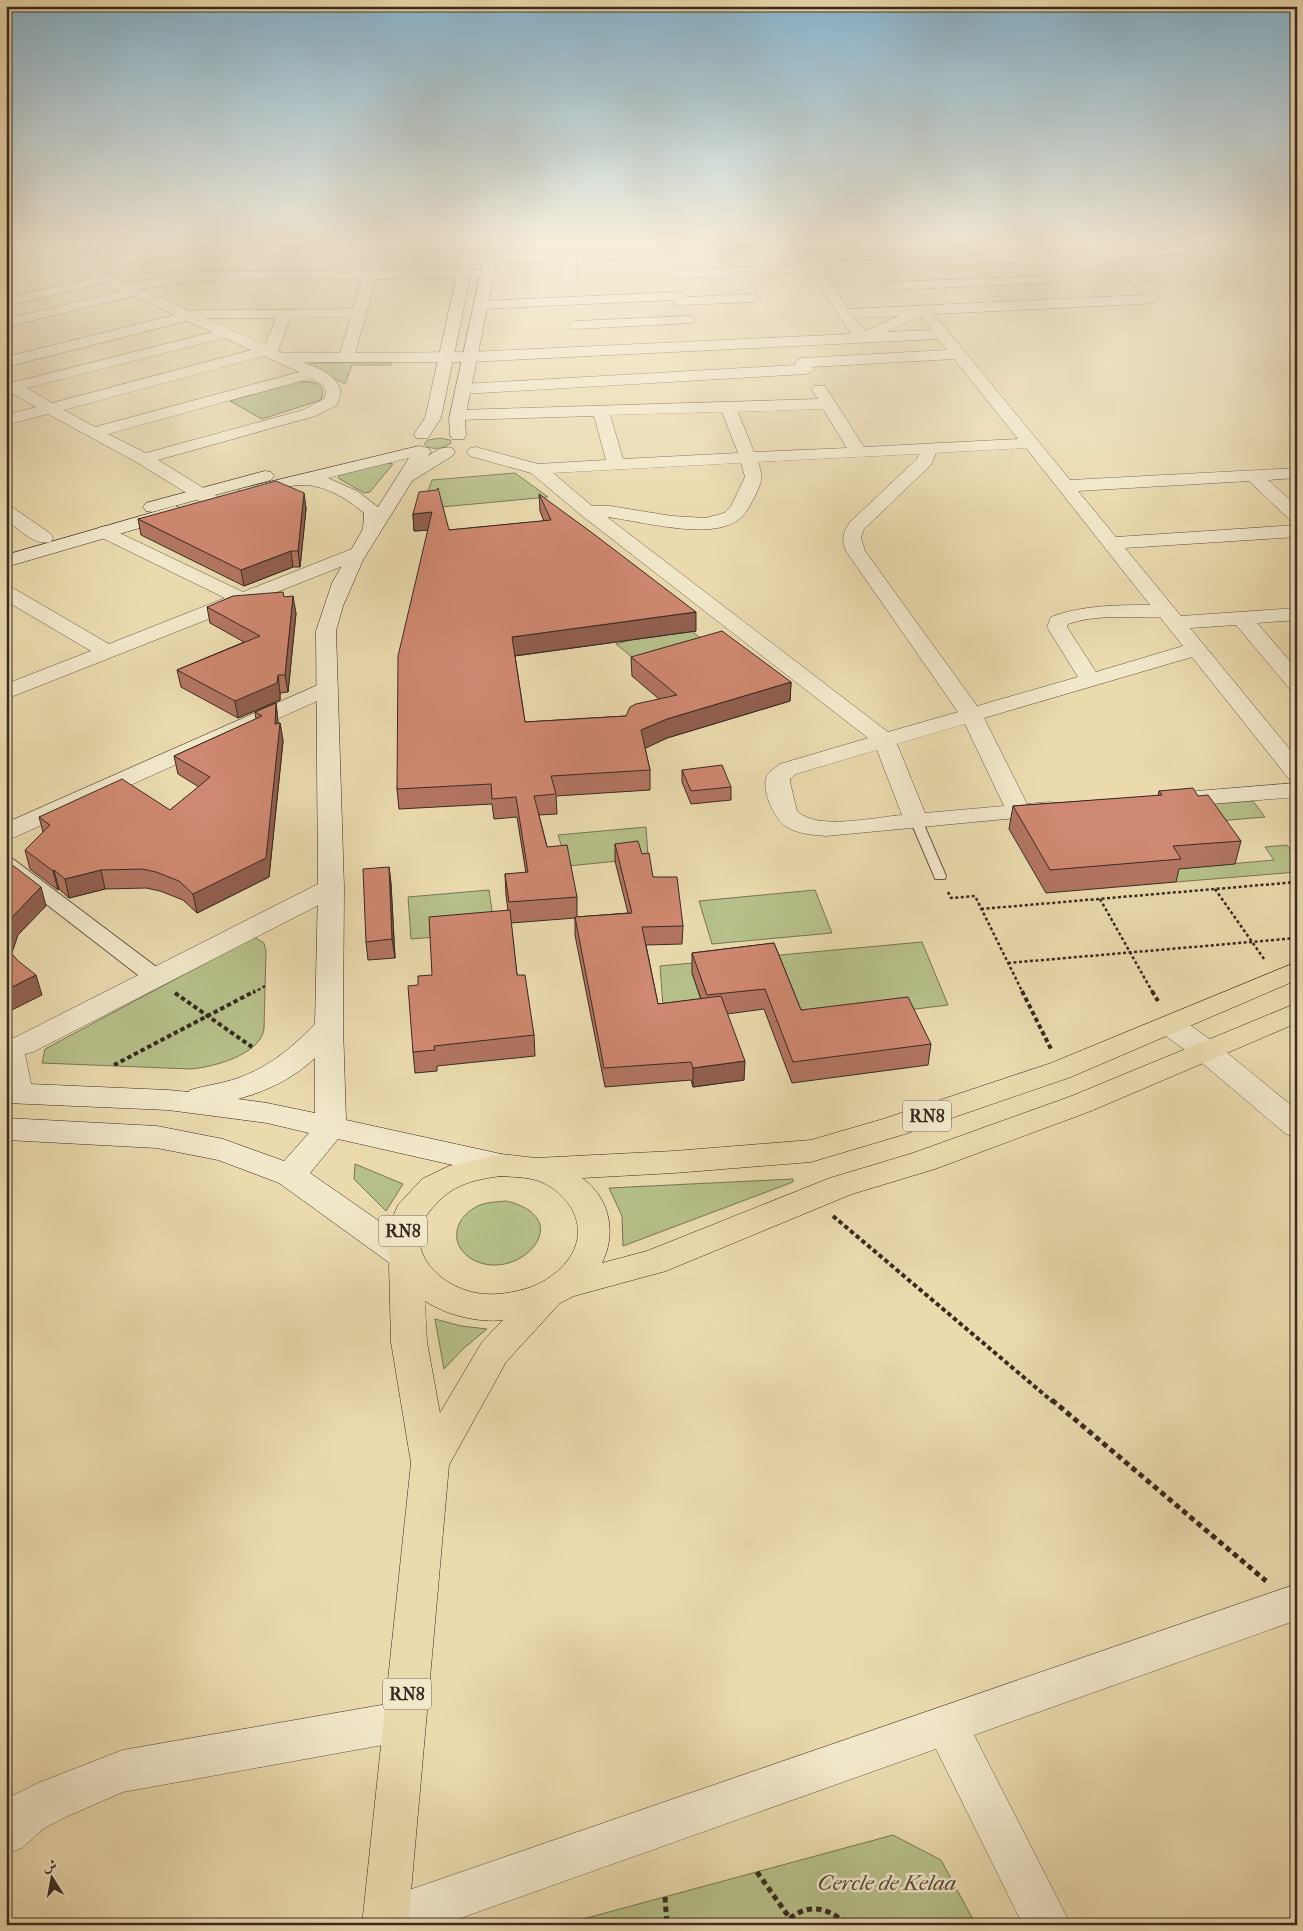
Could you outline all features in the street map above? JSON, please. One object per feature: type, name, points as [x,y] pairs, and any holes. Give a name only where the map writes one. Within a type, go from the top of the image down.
[{"type":"main road","name":"RN8","points":[[386,1923],[430,1463],[409,1342],[402,1233],[410,1212],[425,1193],[447,1179],[473,1169],[501,1165],[536,1168],[674,1162],[811,1151],[894,1127],[1061,1070],[1164,1013],[1297,970]]},
{"type":"main road","name":"RN8","points":[[405,1259],[423,1285],[449,1300],[482,1307],[517,1305],[557,1290],[654,1262],[841,1186],[924,1160],[1080,1104],[1297,1012]]},
{"type":"main road","points":[[811,1151],[841,1186]]},
{"type":"main road","name":"RN8","points":[[430,1463],[494,1352],[585,1264],[595,1241],[594,1217],[583,1196],[563,1180],[536,1168]]},
{"type":"street","points":[[6,362],[121,333]]},
{"type":"street","points":[[144,459],[309,413],[331,402],[334,390],[331,383],[314,373],[226,333]]},
{"type":"street","points":[[10,385],[226,333]]},
{"type":"street","points":[[6,420],[266,351],[272,348],[278,333]]},
{"type":"street","points":[[346,358],[354,333]]},
{"type":"street","points":[[290,1175],[331,1127],[329,1026],[331,888],[326,631],[330,612],[356,554],[406,480],[420,444],[433,418],[451,333]]},
{"type":"street","points":[[460,447],[458,415],[475,333]]},
{"type":"street","points":[[693,333],[698,346]]},
{"type":"street","points":[[858,333],[862,338]]},
{"type":"street","points":[[862,338],[873,333]]},
{"type":"street","points":[[281,358],[446,358],[942,334],[1297,774]]},
{"type":"street","points":[[789,342],[859,453]]},
{"type":"street","points":[[82,343],[222,411]]},
{"type":"street","points":[[604,350],[615,380]]},
{"type":"street","points":[[463,389],[638,379],[959,354]]},
{"type":"street","points":[[93,433],[314,373]]},
{"type":"street","points":[[638,379],[650,410]]},
{"type":"street","points":[[10,385],[93,433],[144,459],[205,497]]},
{"type":"street","points":[[458,415],[828,404]]},
{"type":"street","points":[[587,511],[608,511],[675,523],[719,522],[730,517],[739,509],[753,482],[754,474],[729,408]]},
{"type":"street","points":[[601,411],[616,466]]},
{"type":"street","points":[[238,420],[255,428]]},
{"type":"street","points":[[255,491],[420,444],[437,432],[460,447],[537,469],[1030,443]]},
{"type":"street","points":[[6,549],[420,444]]},
{"type":"street","points":[[406,480],[460,447]]},
{"type":"street","points":[[929,449],[925,461],[857,526],[852,532],[851,540],[856,551],[972,716],[1019,812]]},
{"type":"street","points":[[537,469],[587,511],[884,740],[916,820]]},
{"type":"street","points":[[1065,486],[1297,473]]},
{"type":"street","points":[[1254,476],[1297,516]]},
{"type":"street","points":[[6,561],[106,532],[205,497],[255,491],[300,482],[317,481],[332,484],[367,506],[373,512],[372,528]]},
{"type":"street","points":[[6,511],[44,538]]},
{"type":"street","points":[[1111,543],[1297,531]]},
{"type":"street","points":[[106,532],[242,599]]},
{"type":"street","points":[[6,692],[356,554]]},
{"type":"street","points":[[6,592],[108,652]]},
{"type":"street","points":[[1090,679],[1056,627],[1058,621],[1066,617],[1082,614],[1241,618],[1297,614]]},
{"type":"street","points":[[1241,618],[1289,664],[1297,683]]},
{"type":"street","points":[[1068,808],[826,828],[799,823],[788,817],[783,810],[777,784],[778,777],[782,773],[884,740],[972,716],[1090,679],[1196,649]]},
{"type":"street","points":[[6,832],[327,688]]},
{"type":"street","points":[[1156,801],[1297,790]]},
{"type":"street","points":[[6,863],[155,977]]},
{"type":"street","points":[[331,888],[23,1045],[8,1049],[12,1093],[168,1100],[268,1113],[501,1165]]},
{"type":"street","points":[[1164,1013],[1297,1127]]},
{"type":"street","points":[[168,1100],[233,1091],[260,1082],[292,1063],[329,1026]]},
{"type":"street","points":[[6,1129],[157,1137],[223,1150],[290,1175],[405,1259]]},
{"type":"street","points":[[386,1923],[946,1725],[1296,1604]]},
{"type":"street","points":[[6,1832],[28,1812],[54,1799],[123,1771],[405,1721]]},
{"type":"street","points":[[946,1725],[1048,1925]]},
{"type":"lane","points":[[916,820],[940,876]]},
{"type":"path","points":[[940,876],[951,898],[975,896],[1061,1070]]},
{"type":"path","points":[[981,909],[1297,882]]},
{"type":"path","points":[[1215,888],[1264,959]]},
{"type":"path","points":[[1100,899],[1164,1013]]},
{"type":"path","points":[[1008,963],[1297,938]]},
{"type":"path","points":[[155,977],[252,1047]]},
{"type":"path","points":[[114,1065],[265,986]]},
{"type":"path","points":[[812,1199],[1296,1604]]},
{"type":"path","points":[[757,1872],[789,1918]]},
{"type":"path","points":[[665,1897],[667,1925]]},
{"type":"path","points":[[783,1925],[789,1918],[801,1910],[815,1908],[829,1911],[848,1925]]},
{"type":"green space","points":[[391,362],[391,365],[352,365],[345,384],[308,365],[312,363]]},
{"type":"green space","points":[[297,382],[312,382],[320,386],[323,394],[321,400],[262,419],[230,401]]},
{"type":"green space","points":[[440,438],[450,440],[451,443],[445,447],[438,448],[430,448],[424,444],[428,440]]},
{"type":"green space","points":[[388,463],[393,464],[370,492],[364,493],[338,478],[340,475]]},
{"type":"green space","points":[[515,473],[548,497],[421,509],[432,480]]},
{"type":"green space","points":[[684,625],[712,647],[643,666],[616,644]]},
{"type":"green space","points":[[1253,801],[1265,817],[1206,822],[1188,806]]},
{"type":"green space","points":[[646,827],[649,870],[638,859],[568,866],[558,835]]},
{"type":"green space","points":[[1287,845],[1297,859],[1297,872],[1176,882],[1166,866],[1204,862],[1207,866],[1274,860],[1265,847]]},
{"type":"green space","points":[[489,890],[495,932],[411,939],[408,897]]},
{"type":"green space","points":[[815,890],[832,933],[712,944],[699,901]]},
{"type":"green space","points":[[254,937],[264,943],[266,951],[264,1029],[261,1038],[245,1053],[211,1066],[191,1069],[42,1063],[45,1049]]},
{"type":"green space","points":[[922,942],[948,1005],[883,1013],[766,1009],[692,973],[706,1016],[664,1019],[660,966]]},
{"type":"green space","points":[[355,1164],[403,1184],[386,1211],[354,1179]]},
{"type":"green space","points":[[793,1179],[793,1182],[623,1246],[622,1216],[609,1188]]},
{"type":"green space","points":[[506,1201],[528,1210],[539,1222],[540,1235],[533,1247],[521,1257],[505,1264],[488,1265],[470,1258],[458,1244],[457,1229],[460,1222],[472,1209],[480,1205]]},
{"type":"green space","points":[[435,1319],[461,1326],[487,1329],[464,1348],[444,1369]]},
{"type":"green space","name":"Cercle de Kelaa","points":[[893,1835],[941,1860],[976,1925],[561,1925]]},
{"type":"building","points":[[276,481],[304,493],[298,551],[291,551],[241,570],[138,519]]},
{"type":"building","points":[[438,488],[449,530],[551,520],[539,494],[696,612],[512,637],[525,722],[626,716],[630,707],[636,704],[677,695],[631,657],[722,631],[791,682],[667,719],[641,730],[650,770],[551,776],[556,794],[534,796],[547,847],[567,845],[577,897],[509,902],[505,874],[528,872],[516,797],[492,799],[491,784],[397,789],[398,656],[432,512],[413,514],[419,492],[437,490]]},
{"type":"building","points":[[283,592],[284,597],[293,596],[285,675],[278,675],[277,683],[235,701],[177,670],[260,636],[207,607],[233,596]]},
{"type":"building","points":[[276,703],[275,724],[280,723],[266,858],[193,894],[179,881],[142,869],[101,870],[65,879],[25,850],[50,825],[39,817],[122,779],[170,810],[210,777],[174,756],[262,716],[255,712]]},
{"type":"building","points":[[722,765],[731,787],[691,791],[682,770]]},
{"type":"building","points":[[1193,788],[1198,796],[1208,795],[1241,841],[1173,846],[1181,859],[1050,870],[1013,806],[1162,795],[1159,791]]},
{"type":"building","points":[[638,841],[642,854],[649,853],[653,877],[677,877],[683,926],[642,927],[658,1004],[721,996],[745,1061],[693,1068],[691,1062],[604,1068],[575,917],[632,913],[615,844]]},
{"type":"building","points":[[11,864],[41,887],[13,916],[6,933],[6,868]]},
{"type":"building","points":[[389,867],[392,939],[366,942],[363,869]]},
{"type":"building","points":[[510,910],[517,975],[525,975],[534,1035],[434,1046],[435,1050],[413,1052],[408,986],[418,985],[418,976],[432,975],[429,917]]},
{"type":"building","points":[[6,934],[10,951],[17,960],[36,975],[6,990]]},
{"type":"building","points":[[774,943],[801,1010],[908,997],[931,1044],[793,1062],[765,989],[707,995],[692,953]]}]
